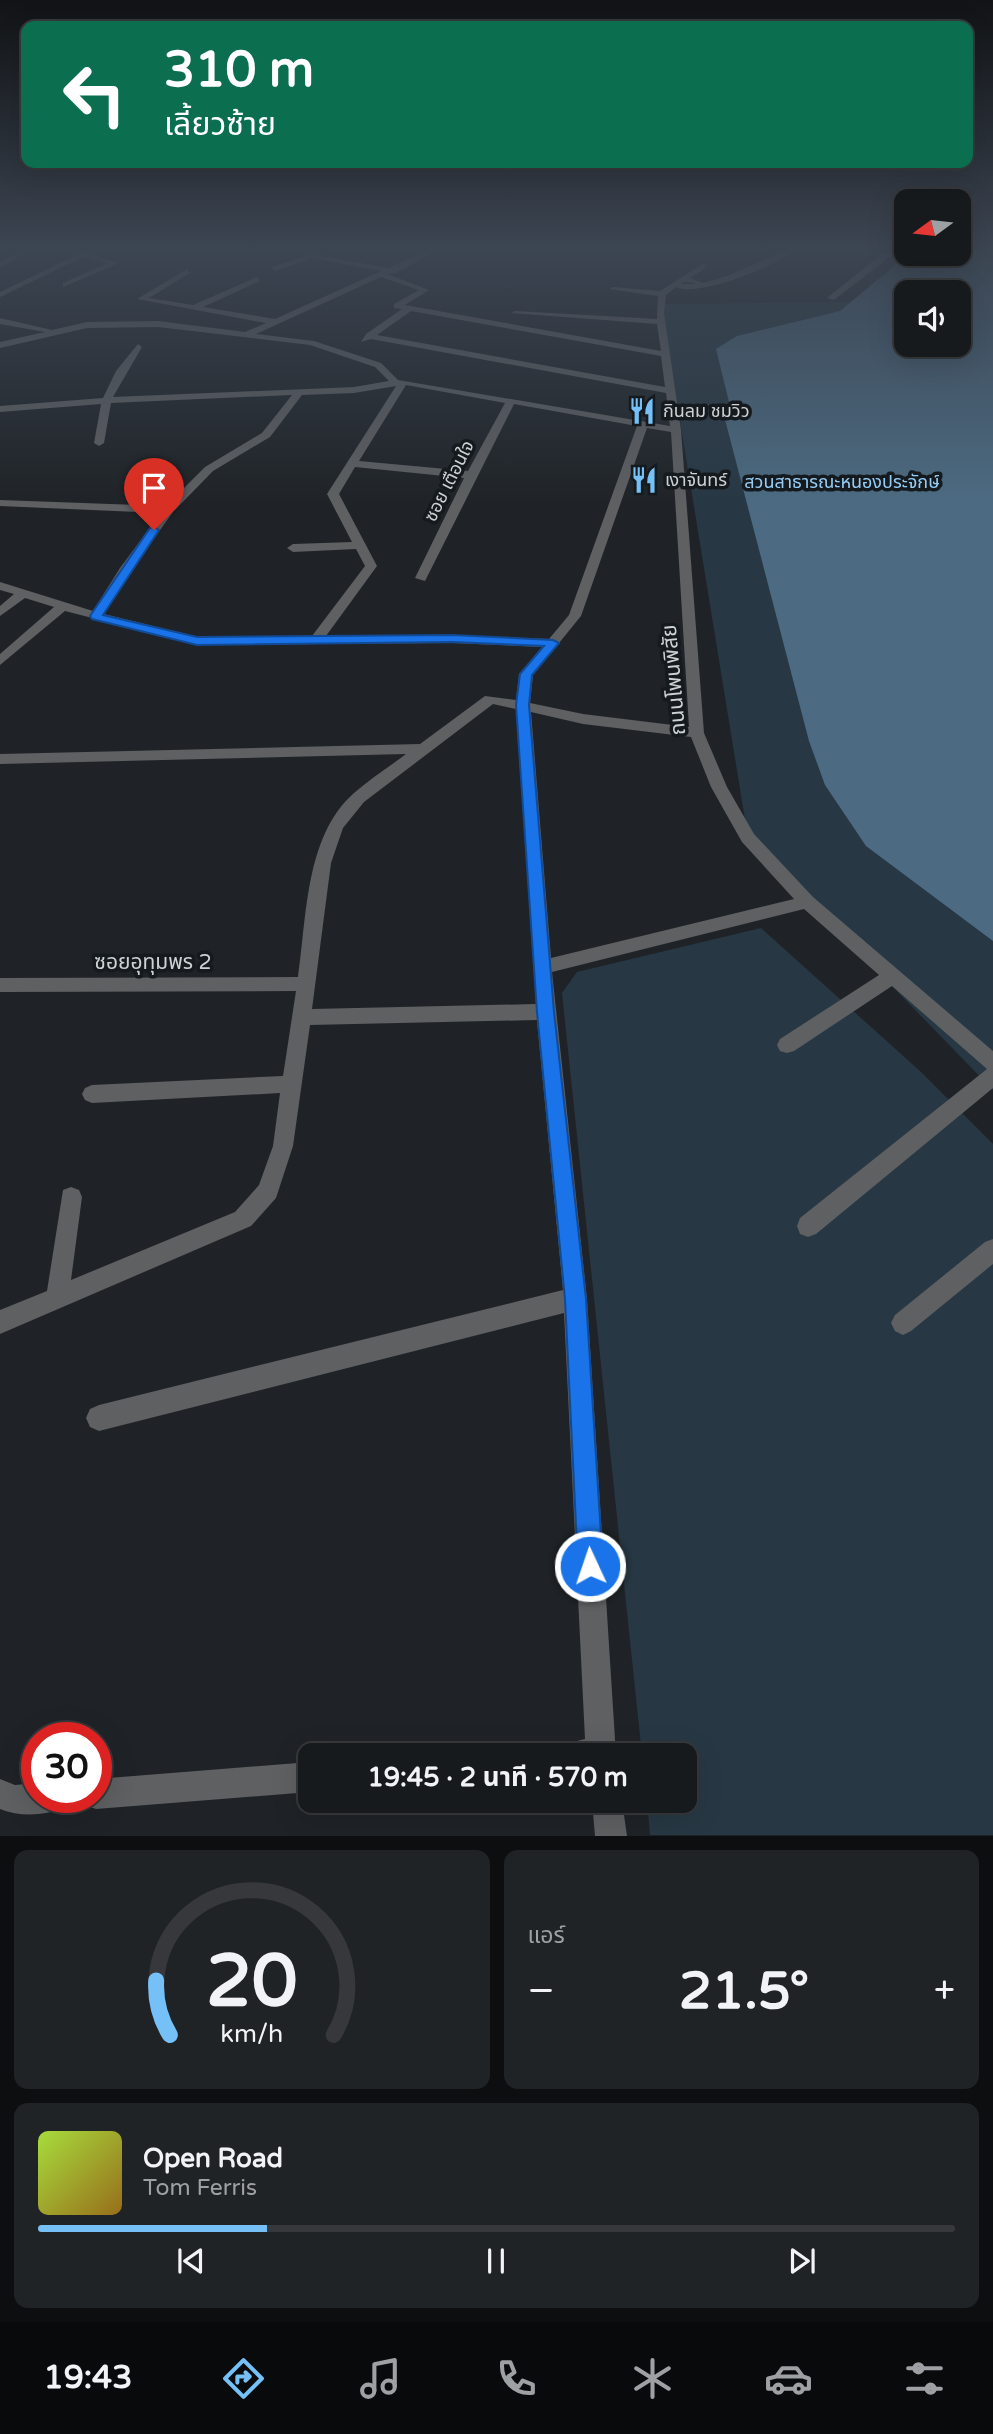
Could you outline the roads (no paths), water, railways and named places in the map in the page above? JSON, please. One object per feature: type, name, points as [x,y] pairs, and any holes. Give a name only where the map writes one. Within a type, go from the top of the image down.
[{"type":"street","points":[[0,345],[39,336]]},
{"type":"street","points":[[251,336],[311,343],[347,352],[378,365],[399,382]]},
{"type":"street","points":[[347,352],[369,336],[670,391]]},
{"type":"street","points":[[561,336],[665,354]]},
{"type":"street","name":"ถนนโพนพิสัย","points":[[663,336],[676,430],[697,733],[719,788],[748,838],[807,902],[993,1063]]},
{"type":"street","points":[[99,443],[104,401],[110,386],[138,347]]},
{"type":"street","points":[[317,639],[371,566],[333,494],[399,382]]},
{"type":"street","points":[[0,409],[104,401],[354,390],[399,382],[676,430]]},
{"type":"street","points":[[96,616],[124,571],[169,510],[209,469],[266,435],[299,392]]},
{"type":"street","name":"ซอย เตือนใจ","points":[[421,578],[471,475],[511,401]]},
{"type":"street","points":[[593,1743],[575,1299],[546,1012],[523,705],[526,674],[575,617],[643,424]]},
{"type":"street","points":[[350,463],[471,475]]},
{"type":"street","points":[[0,503],[169,510]]},
{"type":"street","points":[[293,548],[361,544]]},
{"type":"street","points":[[0,586],[96,616],[197,641],[452,639],[553,643]]},
{"type":"street","points":[[0,612],[23,592]]},
{"type":"street","points":[[0,660],[63,606]]},
{"type":"street","points":[[0,1322],[243,1219],[268,1191],[283,1146],[323,863],[335,826],[358,799],[490,699],[583,719],[697,733]]},
{"type":"street","points":[[0,759],[422,749]]},
{"type":"street","points":[[543,967],[807,902]]},
{"type":"street","points":[[787,1045],[893,976]]},
{"type":"street","name":"ซอยอุทุมพร 2","points":[[0,985],[306,984]]},
{"type":"street","points":[[301,1017],[546,1012]]},
{"type":"street","points":[[808,1226],[993,1076]]},
{"type":"street","points":[[92,1094],[292,1084]]},
{"type":"street","points":[[57,1299],[71,1197]]},
{"type":"street","points":[[903,1323],[993,1250]]},
{"type":"street","points":[[99,1418],[575,1299]]},
{"type":"street","points":[[112,1793],[298,1778]]},
{"type":"street","points":[[0,1794],[21,1800]]},
{"type":"street","points":[[608,1813],[611,1836]]},
{"type":"water","name":"สวนสาธารณะหนองประจักษ์","points":[[738,336],[894,336],[894,357],[971,357],[971,336],[993,336],[993,941],[866,846],[825,785],[809,741],[723,412],[730,406],[716,349]]},
{"type":"place","name":"กินลม ชมวิว","points":[[642,411]]},
{"type":"place","name":"เงาจันทร์","points":[[644,480]]}]
